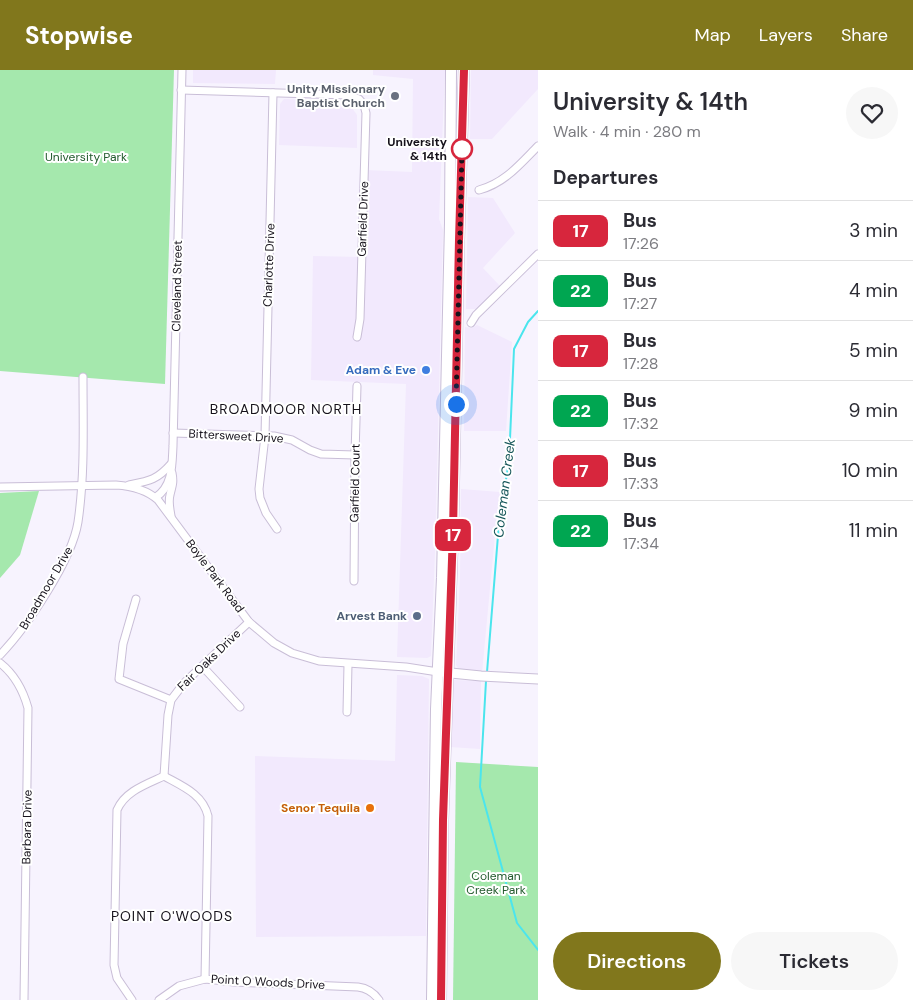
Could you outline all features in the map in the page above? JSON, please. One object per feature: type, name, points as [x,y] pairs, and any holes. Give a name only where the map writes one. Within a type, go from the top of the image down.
[{"type":"main road","points":[[441,1000],[442,578],[452,70]]},
{"type":"main road","points":[[432,1000],[436,728],[443,673],[453,531],[464,70]]},
{"type":"street","name":"Cleveland Street","points":[[156,498],[161,494],[171,472],[172,464],[182,70]]},
{"type":"street","points":[[181,90],[273,93]]},
{"type":"street","name":"Garfield Drive","points":[[273,93],[348,95],[362,102],[366,113],[360,319],[357,337]]},
{"type":"street","name":"Charlotte Drive","points":[[273,93],[264,436],[259,489],[260,498],[266,513],[277,529]]},
{"type":"street","points":[[479,190],[491,186],[506,177],[538,146]]},
{"type":"street","points":[[471,323],[473,314],[538,254]]},
{"type":"street","name":"Broadmoor Drive","points":[[0,655],[22,630],[66,557],[72,543],[78,522],[81,485],[84,377]]},
{"type":"street","name":"Garfield Court","points":[[354,581],[357,386]]},
{"type":"street","name":"Bittersweet Drive","points":[[173,433],[264,436],[292,440],[321,454],[355,456]]},
{"type":"street","points":[[125,485],[153,480],[162,475],[172,464]]},
{"type":"street","points":[[171,472],[174,482],[169,505],[172,519]]},
{"type":"street","name":"Boyle Park Road","points":[[0,487],[125,485],[142,490],[156,498],[249,622],[266,638],[292,653],[319,661],[406,667],[443,673]]},
{"type":"street","points":[[136,599],[123,644],[119,679],[171,700]]},
{"type":"street","name":"Fair Oaks Drive","points":[[164,776],[168,714],[171,700],[184,683],[249,622]]},
{"type":"street","name":"Barbara Drive","points":[[0,662],[19,684],[28,708],[24,1000]]},
{"type":"street","points":[[347,712],[348,664]]},
{"type":"street","points":[[203,667],[240,708]]},
{"type":"street","points":[[443,673],[538,679]]},
{"type":"street","points":[[132,1000],[117,978],[114,965],[117,810],[122,800],[130,793],[164,776],[198,797],[205,806],[208,816],[205,979]]},
{"type":"street","name":"Point O Woods Drive","points":[[159,1000],[179,986],[205,979],[358,987],[365,988],[379,1000]]},
{"type":"shaded area","points":[[193,70],[276,70],[275,84],[193,83]]},
{"type":"shaded area","points":[[373,70],[445,70],[439,219],[443,230],[435,553],[431,656],[427,658],[397,657],[406,384],[311,380],[313,256],[362,257],[365,170],[412,172],[413,79],[373,75]]},
{"type":"shaded area","points":[[471,70],[538,70],[538,89],[492,139],[470,139]]},
{"type":"shaded area","points":[[284,99],[343,101],[349,104],[357,115],[357,148],[279,145],[280,104]]},
{"type":"shaded area","points":[[468,197],[493,198],[515,233],[483,268],[500,286],[477,309],[466,309]]},
{"type":"shaded area","points":[[477,325],[512,342],[506,431],[464,431],[465,327],[472,328]]},
{"type":"shaded area","points":[[461,489],[500,492],[482,673],[459,670],[456,665]]},
{"type":"shaded area","points":[[397,675],[422,676],[429,679],[426,936],[256,937],[255,756],[395,761]]},
{"type":"shaded area","points":[[454,680],[481,681],[480,749],[450,747]]},
{"type":"green space","name":"University Park","points":[[0,70],[174,70],[165,384],[0,371]]},
{"type":"green space","points":[[39,491],[20,555],[0,578],[0,493]]},
{"type":"green space","name":"Coleman Creek Park","points":[[456,762],[538,767],[538,1000],[453,1000]]},
{"type":"waterway","name":"Coleman Creek","points":[[487,672],[499,523],[509,461],[514,349],[528,322],[538,311]]},
{"type":"waterway","name":"Coleman Creek","points":[[486,681],[480,787],[517,923],[538,950]]},
{"type":"bus line","name":"17","points":[[441,1000],[441,892],[453,531],[464,70]]},
{"type":"place","name":"Unity Missionary Baptist Church","points":[[395,96]]},
{"type":"place","name":"University & 14th","points":[[462,149]]},
{"type":"place","name":"Adam & Eve","points":[[426,370]]},
{"type":"place","name":"Arvest Bank","points":[[417,616]]},
{"type":"place","name":"Senor Tequila","points":[[370,808]]},
{"type":"district","name":"BROADMOOR NORTH","points":[[286,409]]},
{"type":"district","name":"POINT O'WOODS","points":[[172,916]]},
{"type":"route","points":[[456,404],[462,149]]}]
